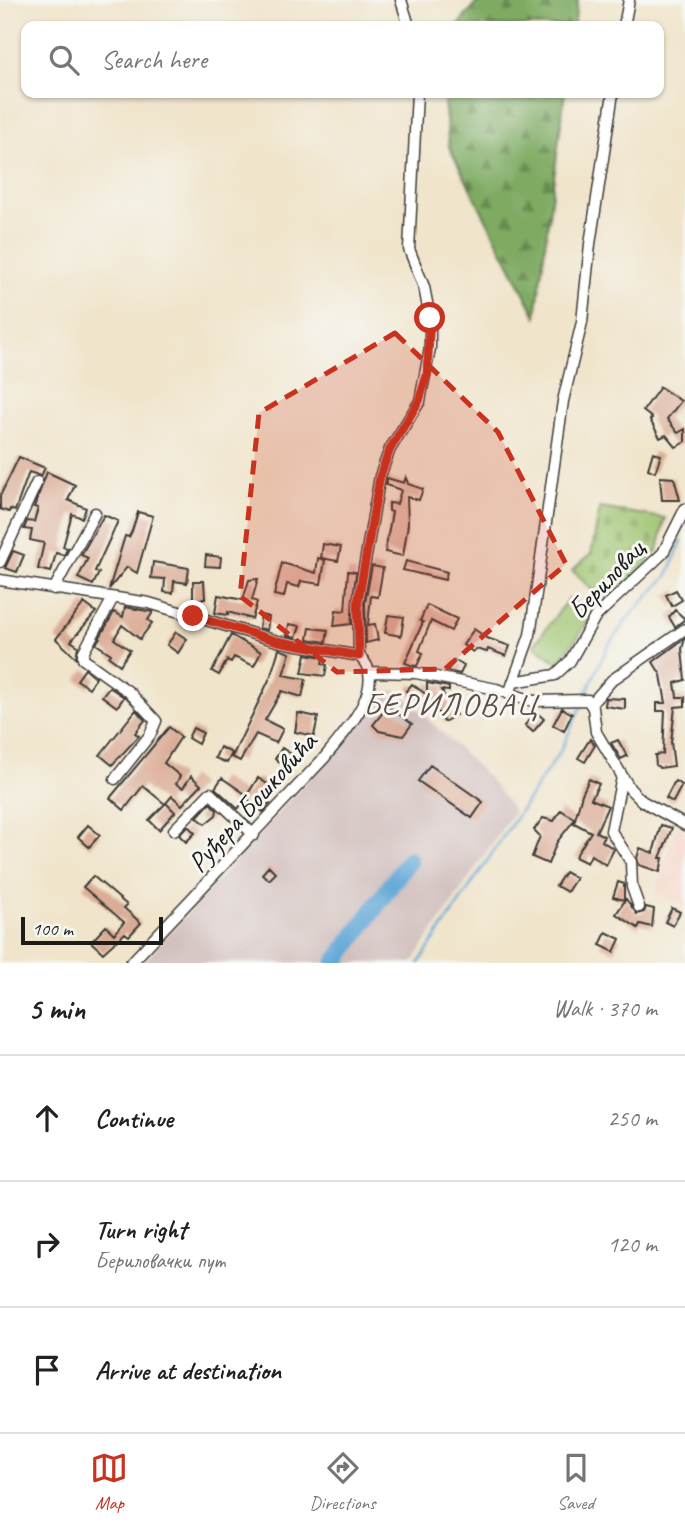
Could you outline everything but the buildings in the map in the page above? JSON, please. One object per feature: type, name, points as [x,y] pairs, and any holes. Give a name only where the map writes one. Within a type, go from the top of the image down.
[{"type":"street","points":[[401,0],[407,21]]},
{"type":"street","points":[[625,21],[629,0]]},
{"type":"street","points":[[359,656],[358,602],[380,476],[390,449],[419,401],[430,348],[430,318],[424,288],[409,249],[417,98]]},
{"type":"street","points":[[509,694],[530,635],[563,401],[582,322],[590,244],[612,98]]},
{"type":"street","points":[[0,562],[37,482]]},
{"type":"street","name":"Бериловац","points":[[513,682],[555,675],[570,661],[595,617],[663,552],[685,509]]},
{"type":"street","points":[[54,589],[95,513]]},
{"type":"street","points":[[0,580],[171,608],[290,644],[359,656],[366,662],[370,672],[415,673],[533,701],[586,701],[685,629]]},
{"type":"street","points":[[113,598],[83,653],[83,659],[129,692],[156,721],[150,735],[115,779]]},
{"type":"street","name":"Руђера Бошковића","points":[[131,963],[254,835],[344,734],[366,695],[370,672]]},
{"type":"street","points":[[586,701],[596,732],[622,777],[642,801],[685,825]]},
{"type":"street","points":[[622,777],[611,831],[631,862],[632,887],[639,907]]},
{"type":"street","points":[[174,830],[209,793],[254,835]]},
{"type":"highlighted area","points":[[395,333],[498,432],[566,564],[445,669],[337,672],[240,596],[259,413]]},
{"type":"shaded area","points":[[394,690],[400,692],[489,778],[514,811],[412,963],[143,963],[386,693]]},
{"type":"shaded area","points":[[676,825],[685,828],[685,907],[656,893]]},
{"type":"green space","points":[[479,0],[578,0],[575,21],[461,21]]},
{"type":"green space","points":[[444,98],[564,98],[536,316],[449,147]]},
{"type":"green space","points":[[600,508],[665,518],[658,550],[629,581],[604,602],[572,570],[591,554]]},
{"type":"green space","points":[[569,598],[593,616],[558,663],[534,645]]},
{"type":"waterway","points":[[585,696],[608,646],[628,618],[668,575],[682,540]]},
{"type":"waterway","points":[[419,963],[561,750],[583,702]]},
{"type":"waterway","points":[[335,963],[409,860]]},
{"type":"district","name":"БЕРИЛОВАЦ","points":[[451,704]]},
{"type":"route","points":[[193,616],[277,641],[359,656],[358,602],[380,476],[390,449],[419,401],[427,375],[430,318]]}]
